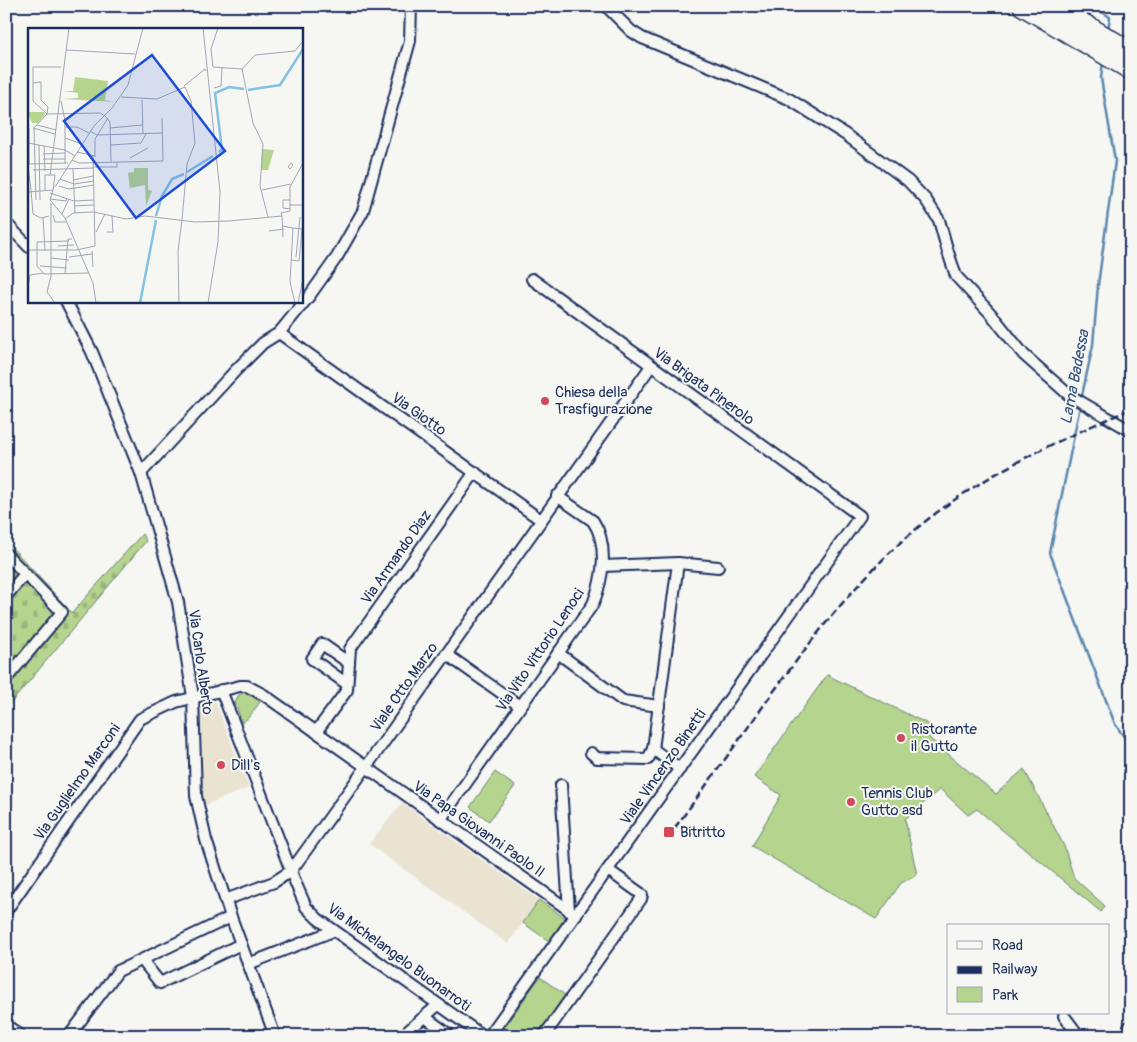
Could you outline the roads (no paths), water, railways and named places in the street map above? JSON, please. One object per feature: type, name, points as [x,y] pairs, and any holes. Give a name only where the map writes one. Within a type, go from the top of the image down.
[{"type":"highway","points":[[1024,6],[1091,37],[1131,52]]},
{"type":"highway","points":[[1054,6],[1131,70]]},
{"type":"main road","points":[[1128,1036],[1131,1028]]},
{"type":"street","points":[[141,473],[236,370],[263,343],[279,333],[310,295],[337,257],[362,211],[410,41],[411,6]]},
{"type":"street","points":[[606,6],[631,31],[642,38],[789,99],[846,135],[908,181],[926,200],[940,220],[956,276],[991,314],[1024,355],[1069,395],[1131,431]]},
{"type":"street","points":[[6,223],[28,246]]},
{"type":"street","name":"Via Brigata Pinerolo","points":[[532,279],[860,516]]},
{"type":"street","name":"Via Carlo Alberto","points":[[67,302],[92,352],[141,473],[178,602],[193,697],[196,796],[206,840],[225,900],[275,1036]]},
{"type":"street","name":"Via Giotto","points":[[279,333],[541,520]]},
{"type":"street","name":"Viale Otto Marzo","points":[[290,871],[651,366]]},
{"type":"street","name":"Via Armando Diaz","points":[[316,732],[347,690],[350,649],[475,472]]},
{"type":"street","name":"Via Vito Vittorio Lenoci","points":[[440,820],[593,604],[600,587],[603,566],[601,541],[596,525],[557,496]]},
{"type":"street","name":"Viale Vincenzo Binetti","points":[[490,1036],[572,913],[608,870],[860,516]]},
{"type":"street","points":[[6,554],[62,612],[6,679]]},
{"type":"street","points":[[603,566],[678,563],[718,567]]},
{"type":"street","points":[[591,753],[597,758],[648,759],[653,749],[678,563]]},
{"type":"street","points":[[6,596],[25,574]]},
{"type":"street","points":[[347,684],[312,659],[322,644],[349,663]]},
{"type":"street","points":[[558,653],[624,701],[659,706]]},
{"type":"street","points":[[446,654],[520,706]]},
{"type":"street","name":"Via Guglielmo Marconi","points":[[6,910],[140,718],[176,702],[221,690],[247,686],[264,695],[316,732]]},
{"type":"street","name":"Via Michelangelo Buonarroti","points":[[221,690],[290,871],[306,907],[333,931],[483,1036]]},
{"type":"street","name":"Via Papa Giovanni Paolo II","points":[[316,732],[572,913]]},
{"type":"street","points":[[653,749],[680,769]]},
{"type":"street","points":[[561,785],[572,913]]},
{"type":"street","points":[[544,1036],[641,900],[642,896],[640,893],[608,870]]},
{"type":"street","points":[[225,900],[274,882],[290,871]]},
{"type":"street","points":[[69,1036],[118,971],[231,917]]},
{"type":"street","points":[[248,964],[333,931]]},
{"type":"street","points":[[142,960],[160,983],[241,944]]},
{"type":"street","points":[[402,1036],[438,1005]]},
{"type":"street","points":[[425,1016],[451,1036]]},
{"type":"street","points":[[1064,1016],[1079,1036]]},
{"type":"street","points":[[6,1025],[21,1036]]},
{"type":"waterway","name":"Lama Badessa","points":[[1092,6],[1110,17],[1108,30]]},
{"type":"waterway","name":"Lama Badessa","points":[[1081,400],[1093,345],[1098,285],[1115,161],[1101,78],[1103,62]]},
{"type":"waterway","name":"Lama Badessa","points":[[1080,406],[1050,553],[1115,724],[1131,747]]},
{"type":"railway","points":[[667,838],[810,644],[846,598],[886,556],[931,517],[978,485],[1053,444],[1131,409]]},
{"type":"place","name":"Chiesa della Trasfigurazione","points":[[545,401]]},
{"type":"place","name":"Ristorante il Gutto","points":[[901,738]]},
{"type":"place","name":"Dill's","points":[[221,765]]},
{"type":"place","name":"Tennis Club Gutto asd","points":[[851,802]]},
{"type":"place","name":"Bitritto","points":[[669,832]]}]
